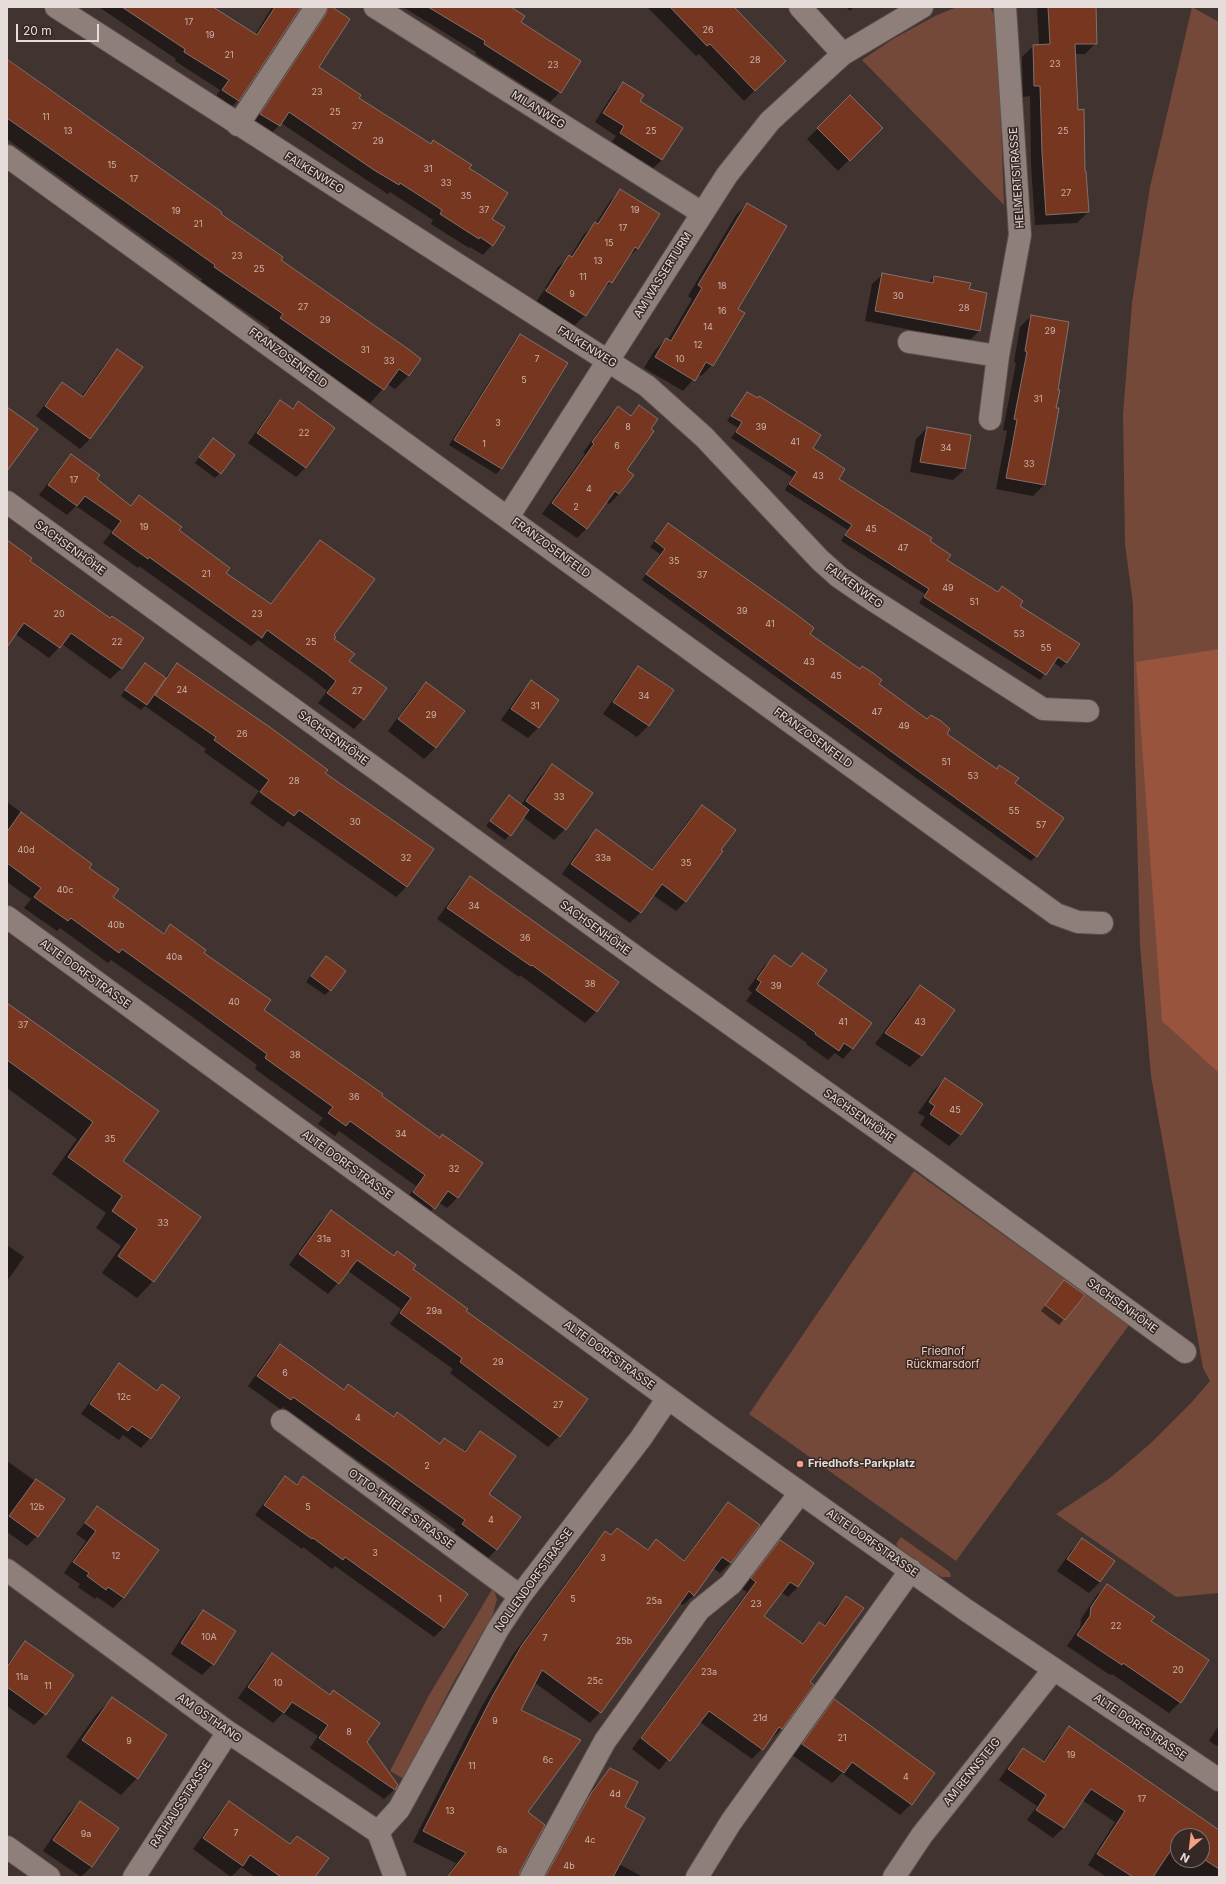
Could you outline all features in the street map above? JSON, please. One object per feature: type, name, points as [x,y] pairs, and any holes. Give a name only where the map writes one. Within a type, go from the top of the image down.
[{"type":"street","name":"FALKENWEG","points":[[56,7],[238,125],[609,360],[647,386],[704,437],[775,515],[839,577],[1043,709],[1088,711]]},
{"type":"street","points":[[238,125],[316,7]]},
{"type":"street","name":"MILANWEG","points":[[375,7],[702,213]]},
{"type":"street","points":[[800,7],[843,54]]},
{"type":"street","name":"AM WASSERTURM","points":[[508,517],[727,175],[770,121],[843,54],[922,7]]},
{"type":"street","name":"HELMERTSTRASSE","points":[[990,419],[998,356],[1020,235],[1005,7]]},
{"type":"street","name":"FRANZOSENFELD","points":[[7,156],[1056,914],[1078,922],[1102,923]]},
{"type":"street","points":[[909,342],[998,356]]},
{"type":"street","name":"SACHSENHÖHE","points":[[7,502],[1185,1352]]},
{"type":"street","name":"ALTE DORFSTRASSE","points":[[7,918],[668,1398],[800,1492],[966,1610],[1219,1780]]},
{"type":"street","name":"NOLLENDORFSTRASSE","points":[[378,1832],[399,1808],[494,1635],[520,1596],[641,1438],[668,1398]]},
{"type":"street","name":"OTTO-THIELE-STRASSE","points":[[282,1422],[520,1596]]},
{"type":"street","points":[[531,1877],[605,1741],[699,1610],[731,1584],[800,1492]]},
{"type":"street","name":"AM OSTHANG","points":[[7,1570],[228,1732],[378,1832]]},
{"type":"street","points":[[697,1877],[731,1822],[911,1570]]},
{"type":"street","name":"AM RENNSTEIG","points":[[894,1877],[922,1835],[1054,1669]]},
{"type":"street","name":"RATHAUSSTRASSE","points":[[134,1877],[228,1732]]},
{"type":"street","points":[[378,1832],[395,1877]]},
{"type":"street","points":[[7,1847],[49,1877]]},
{"type":"green space","points":[[957,7],[990,7],[997,20],[1004,205],[862,60],[893,39],[935,16]]},
{"type":"green space","points":[[1192,7],[1219,22],[1219,1593],[1176,1597],[1056,1514],[1110,1478],[1151,1443],[1191,1403],[1210,1381],[1203,1368],[1151,1076],[1140,945],[1133,604],[1125,544],[1123,414],[1132,303],[1150,187]]},
{"type":"green space","name":"Friedhof Rückmarsdorf","points":[[914,1171],[1129,1325],[956,1561],[749,1414]]},
{"type":"green space","points":[[901,1537],[950,1572],[951,1577],[942,1577],[932,1572],[899,1548],[896,1544]]},
{"type":"green space","points":[[493,1588],[497,1599],[493,1614],[453,1683],[404,1779],[390,1771],[428,1697]]},
{"type":"shaded area","points":[[1219,649],[1219,1073],[1162,1021],[1136,662]]},
{"type":"building","points":[[122,7],[213,7],[257,35],[275,7],[301,7],[239,101],[222,90],[229,80],[184,52],[185,49]]},
{"type":"building","points":[[328,7],[332,7],[350,19],[319,67],[361,95],[359,98],[431,144],[433,140],[472,165],[469,168],[508,193],[492,219],[505,227],[493,246],[480,237],[479,239],[440,214],[442,210],[400,183],[399,185],[374,170],[289,112],[280,126],[260,114],[326,14]]},
{"type":"building","points":[[428,7],[511,7],[525,16],[521,22],[581,61],[561,93],[484,44],[485,41]]},
{"type":"building","points":[[670,7],[734,7],[786,61],[755,91],[710,44],[707,46]]},
{"type":"building","points":[[1048,7],[1096,7],[1097,44],[1075,44],[1078,110],[1084,109],[1085,171],[1089,212],[1046,215],[1040,86],[1034,86],[1033,45],[1050,44]]},
{"type":"building","points":[[7,59],[222,212],[221,214],[283,257],[281,260],[411,351],[421,359],[409,376],[399,369],[384,390],[280,318],[283,314],[214,267],[215,265],[7,118]]},
{"type":"building","points":[[623,82],[644,95],[640,101],[683,128],[662,160],[620,133],[624,126],[603,113]]},
{"type":"building","points":[[850,95],[883,128],[850,161],[817,128]]},
{"type":"building","points":[[620,189],[660,214],[638,249],[635,247],[612,283],[609,281],[586,316],[546,291],[569,255],[572,257],[595,222],[598,224]]},
{"type":"building","points":[[747,203],[787,226],[738,309],[745,313],[713,366],[706,362],[695,381],[655,357],[666,338],[671,341],[702,288],[698,285]]},
{"type":"building","points":[[882,273],[933,283],[934,276],[971,283],[969,289],[987,293],[980,331],[875,311]]},
{"type":"building","points":[[1031,315],[1069,322],[1058,390],[1060,390],[1056,408],[1059,408],[1045,485],[1006,478],[1017,420],[1014,419],[1027,352],[1025,351]]},
{"type":"building","points":[[520,334],[568,363],[502,469],[454,440]]},
{"type":"building","points":[[117,349],[143,367],[90,439],[45,406],[62,382],[83,397]]},
{"type":"building","points":[[747,392],[758,398],[759,396],[821,435],[813,448],[845,469],[839,479],[932,538],[930,541],[951,555],[947,560],[998,592],[1002,586],[1023,601],[1020,606],[1080,644],[1067,663],[1058,657],[1046,675],[924,597],[929,589],[845,535],[852,525],[789,484],[797,472],[736,432],[742,422],[731,416]]},
{"type":"building","points":[[280,400],[293,409],[298,401],[335,428],[306,468],[257,433]]},
{"type":"building","points":[[639,405],[658,419],[651,429],[654,431],[627,470],[634,475],[619,494],[615,491],[587,529],[552,503],[594,444],[592,442],[618,406],[631,416]]},
{"type":"building","points":[[7,407],[38,429],[7,471]]},
{"type":"building","points":[[927,427],[971,435],[965,469],[920,462]]},
{"type":"building","points":[[213,438],[235,455],[221,474],[199,457]]},
{"type":"building","points":[[71,454],[100,475],[97,479],[131,506],[139,495],[182,527],[179,530],[230,568],[226,573],[271,604],[320,540],[375,579],[334,635],[336,637],[334,639],[355,654],[349,661],[387,688],[364,720],[327,693],[336,681],[325,672],[267,630],[262,638],[149,557],[148,559],[112,533],[121,521],[85,496],[77,506],[48,485]]},
{"type":"building","points":[[668,523],[796,614],[814,628],[810,634],[860,669],[862,666],[873,673],[882,680],[879,684],[927,719],[931,715],[941,721],[950,729],[947,734],[997,769],[999,765],[1019,778],[1015,783],[1064,818],[1037,857],[646,574],[665,549],[655,541]]},
{"type":"building","points":[[7,540],[32,558],[30,561],[110,618],[112,616],[144,638],[122,669],[71,633],[60,648],[24,623],[7,647]]},
{"type":"building","points":[[145,663],[166,678],[147,705],[125,690]]},
{"type":"building","points":[[177,663],[271,728],[328,770],[325,773],[434,849],[407,887],[299,810],[294,816],[260,792],[269,780],[214,740],[216,737],[155,695]]},
{"type":"building","points":[[638,666],[674,690],[649,726],[613,702]]},
{"type":"building","points":[[531,680],[559,700],[539,728],[511,709]]},
{"type":"building","points":[[426,682],[465,711],[436,748],[398,719]]},
{"type":"building","points":[[552,764],[593,793],[566,830],[526,801]]},
{"type":"building","points":[[509,795],[529,810],[511,836],[490,821]]},
{"type":"building","points":[[702,805],[736,830],[721,850],[723,851],[686,902],[662,884],[641,913],[571,864],[596,829],[652,870]]},
{"type":"building","points":[[21,812],[92,864],[89,868],[119,889],[113,897],[164,934],[170,924],[206,950],[204,953],[271,1000],[264,1010],[383,1094],[382,1096],[440,1138],[442,1134],[483,1163],[458,1198],[448,1191],[435,1209],[413,1192],[425,1175],[350,1121],[346,1126],[328,1113],[333,1107],[265,1058],[267,1054],[122,949],[119,953],[71,918],[68,921],[34,897],[41,888],[7,863],[7,832]]},
{"type":"building","points":[[470,876],[619,982],[597,1012],[532,965],[531,966],[447,908]]},
{"type":"building","points":[[802,953],[827,970],[817,984],[872,1023],[853,1049],[844,1043],[839,1051],[756,990],[761,982],[757,979],[774,955],[791,967]]},
{"type":"building","points":[[326,956],[346,971],[331,991],[311,976]]},
{"type":"building","points":[[920,985],[955,1010],[922,1056],[885,1033]]},
{"type":"building","points":[[7,1003],[159,1111],[123,1161],[201,1217],[154,1282],[118,1256],[137,1229],[112,1211],[122,1196],[68,1157],[93,1122],[7,1060]]},
{"type":"building","points":[[945,1078],[983,1104],[961,1135],[930,1114],[935,1106],[929,1102]]},
{"type":"building","points":[[331,1210],[394,1256],[397,1251],[416,1265],[413,1269],[468,1309],[466,1311],[588,1399],[560,1437],[460,1362],[462,1358],[400,1313],[411,1298],[357,1260],[339,1284],[299,1254]]},
{"type":"building","points":[[1064,1280],[1085,1295],[1065,1320],[1045,1305]]},
{"type":"building","points":[[280,1344],[344,1390],[348,1384],[394,1417],[397,1412],[440,1444],[444,1438],[465,1452],[480,1431],[516,1456],[489,1494],[521,1517],[497,1550],[462,1524],[465,1520],[293,1397],[291,1400],[257,1376]]},
{"type":"building","points":[[119,1363],[157,1391],[162,1384],[180,1397],[151,1439],[132,1426],[128,1431],[90,1404]]},
{"type":"building","points":[[285,1476],[297,1485],[303,1476],[468,1594],[444,1628],[345,1557],[343,1560],[264,1505]]},
{"type":"building","points":[[36,1479],[65,1499],[38,1537],[9,1516]]},
{"type":"building","points":[[728,1502],[760,1525],[731,1563],[722,1557],[694,1596],[689,1591],[601,1713],[542,1670],[521,1710],[581,1740],[528,1812],[545,1825],[520,1871],[519,1877],[447,1877],[466,1853],[423,1831],[493,1695],[522,1645],[605,1531],[611,1535],[617,1528],[648,1550],[656,1539],[684,1561]]},
{"type":"building","points":[[97,1506],[159,1550],[124,1598],[108,1587],[106,1590],[87,1576],[89,1573],[73,1562],[96,1531],[85,1523]]},
{"type":"building","points":[[1082,1538],[1115,1561],[1100,1582],[1067,1559]]},
{"type":"building","points":[[780,1540],[814,1563],[798,1587],[790,1582],[764,1616],[803,1644],[819,1622],[825,1626],[846,1596],[864,1608],[810,1682],[814,1685],[782,1729],[779,1727],[763,1750],[709,1711],[670,1761],[641,1738],[756,1582],[751,1578]]},
{"type":"building","points":[[1107,1584],[1155,1617],[1151,1621],[1209,1660],[1181,1703],[1123,1663],[1122,1665],[1077,1635],[1090,1616],[1091,1607]]},
{"type":"building","points":[[203,1610],[236,1631],[214,1665],[181,1643]]},
{"type":"building","points":[[25,1641],[74,1675],[46,1715],[7,1687],[7,1667]]},
{"type":"building","points":[[272,1653],[330,1695],[333,1690],[380,1723],[367,1742],[398,1785],[395,1790],[319,1738],[328,1725],[292,1702],[284,1713],[248,1687]]},
{"type":"building","points":[[112,1697],[167,1735],[138,1779],[82,1740]]},
{"type":"building","points":[[834,1699],[935,1773],[912,1805],[852,1762],[844,1773],[802,1744]]},
{"type":"building","points":[[1069,1726],[1219,1830],[1219,1869],[1210,1863],[1210,1828],[1170,1828],[1170,1852],[1153,1877],[1133,1877],[1097,1854],[1125,1811],[1091,1789],[1064,1828],[1036,1810],[1046,1795],[1008,1769],[1023,1748],[1044,1762]]},
{"type":"building","points":[[610,1768],[638,1782],[625,1807],[645,1818],[613,1877],[545,1877],[592,1792]]},
{"type":"building","points":[[80,1801],[119,1828],[92,1867],[53,1840]]},
{"type":"building","points":[[229,1801],[290,1844],[297,1836],[329,1858],[315,1877],[281,1877],[250,1855],[243,1866],[203,1838]]},
{"type":"place","name":"Friedhofs-Parkplatz","points":[[800,1464]]}]
